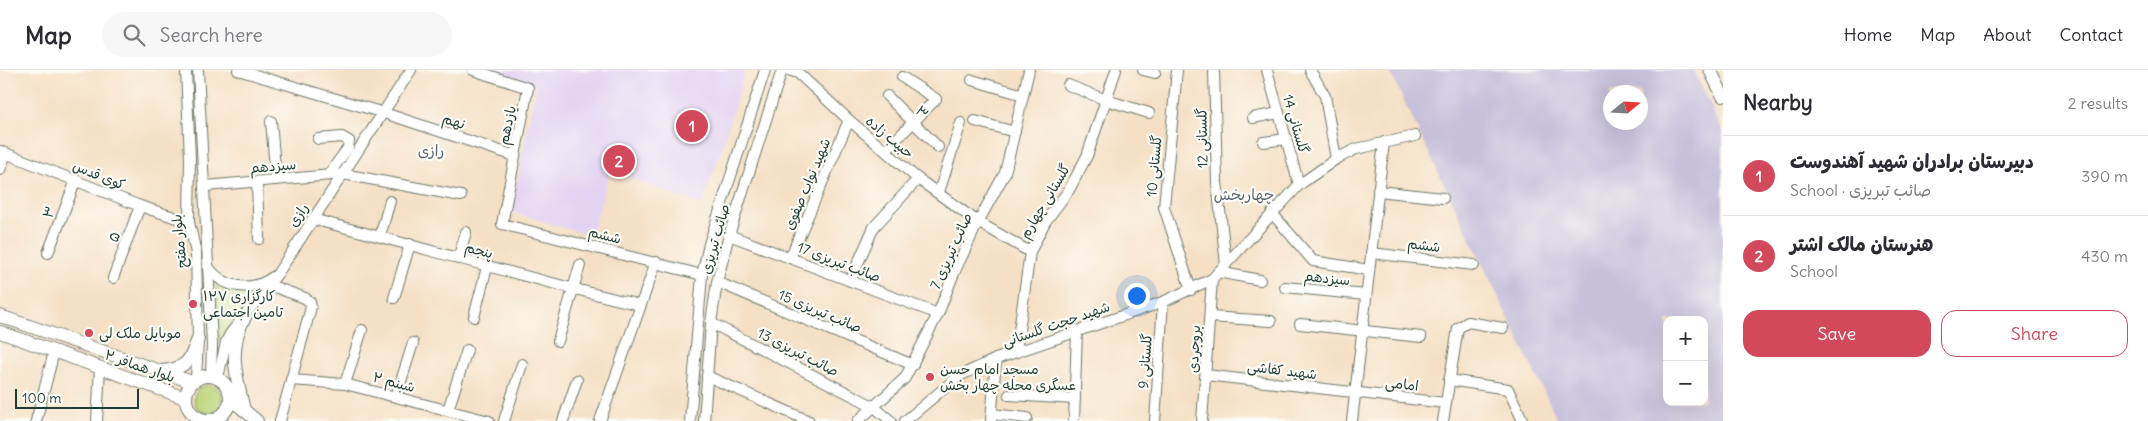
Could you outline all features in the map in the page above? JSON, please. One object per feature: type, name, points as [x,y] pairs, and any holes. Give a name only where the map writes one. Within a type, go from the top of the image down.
[{"type":"main road","points":[[1710,70],[1723,96]]},
{"type":"main road","points":[[1719,70],[1723,78]]},
{"type":"main road","points":[[244,410],[236,374],[234,343],[237,330],[246,315]]},
{"type":"main road","name":"بلوار همافر ۲","points":[[0,316],[194,381]]},
{"type":"main road","name":"بلوار همافر ۲","points":[[0,332],[185,398]]},
{"type":"main road","points":[[163,371],[184,366],[198,343]]},
{"type":"main road","points":[[214,377],[228,387],[230,398],[227,410],[218,420],[198,420],[188,410],[185,398],[194,381],[214,377]]},
{"type":"main road","points":[[230,398],[257,421]]},
{"type":"street","name":"بلوار مفتح","points":[[186,70],[190,158],[189,222],[196,253],[198,343],[194,381]]},
{"type":"street","name":"بلوار مفتح","points":[[198,70],[214,377]]},
{"type":"street","name":"نهم","points":[[238,70],[384,113],[514,156]]},
{"type":"street","name":"رازی","points":[[214,377],[226,342],[278,273],[411,70]]},
{"type":"street","name":"یازدهم","points":[[474,70],[528,88],[502,224]]},
{"type":"street","name":"صائب تبریزی","points":[[690,421],[702,275],[708,244],[765,70]]},
{"type":"street","name":"صائب تبریزی","points":[[704,421],[711,323],[717,282],[729,235],[757,154],[782,70]]},
{"type":"street","name":"صائب تبریزی 7","points":[[858,421],[906,378],[938,314],[954,273],[978,222],[1005,173],[1029,70]]},
{"type":"street","name":"گلستانی چهارم","points":[[1016,352],[1030,252],[1045,222],[1069,190],[1088,156],[1116,70]]},
{"type":"street","points":[[1143,70],[1155,73]]},
{"type":"street","name":"گلستانی 10","points":[[1177,70],[1164,207],[1191,290]]},
{"type":"street","name":"گلستانی 12","points":[[1214,70],[1219,272]]},
{"type":"street","name":"گلستانی 14","points":[[1267,70],[1299,185]]},
{"type":"street","points":[[1310,70],[1325,96],[1336,159]]},
{"type":"street","name":"حبیب زاده","points":[[796,71],[848,120],[886,150],[918,179],[939,192],[978,222],[1030,252]]},
{"type":"street","points":[[886,150],[936,99],[902,77]]},
{"type":"street","points":[[972,80],[1023,95]]},
{"type":"street","points":[[759,84],[765,81],[771,83],[775,92]]},
{"type":"street","points":[[1068,85],[1106,100],[1149,113]]},
{"type":"street","points":[[187,92],[199,91]]},
{"type":"street","name":"۳","points":[[887,96],[938,147]]},
{"type":"street","points":[[1253,118],[1279,113]]},
{"type":"street","name":"شهید نواب صفوی","points":[[790,258],[848,120]]},
{"type":"street","points":[[975,120],[1015,132]]},
{"type":"street","points":[[271,121],[276,180]]},
{"type":"street","points":[[939,192],[961,123]]},
{"type":"street","name":"شهید حجت گلستانی","points":[[905,421],[959,376],[996,359],[1163,302],[1191,290],[1219,272],[1299,185],[1336,159],[1356,149],[1415,136]]},
{"type":"street","points":[[318,139],[342,137],[349,141],[348,148],[328,175]]},
{"type":"street","points":[[1263,142],[1286,139]]},
{"type":"street","points":[[1352,421],[1384,142]]},
{"type":"street","points":[[0,170],[3,152]]},
{"type":"street","name":"کوی قدس","points":[[3,152],[140,206],[189,222]]},
{"type":"street","name":"سیزدهم","points":[[205,186],[344,174],[461,196]]},
{"type":"street","points":[[850,281],[874,226],[918,179]]},
{"type":"street","name":"۳","points":[[48,253],[76,180]]},
{"type":"street","points":[[257,182],[259,239]]},
{"type":"street","points":[[1378,191],[1443,198]]},
{"type":"street","points":[[380,236],[390,200]]},
{"type":"street","name":"۵","points":[[113,278],[140,206]]},
{"type":"street","points":[[1272,213],[1313,261],[1369,270]]},
{"type":"street","name":"پنجم","points":[[312,219],[410,244],[487,267],[640,305]]},
{"type":"street","name":"ششم","points":[[502,224],[702,275]]},
{"type":"street","points":[[458,259],[466,232]]},
{"type":"street","name":"صائب تبریزی 17","points":[[729,235],[938,314]]},
{"type":"street","points":[[394,298],[410,244]]},
{"type":"street","name":"ششم","points":[[1371,253],[1474,265]]},
{"type":"street","points":[[600,421],[656,262]]},
{"type":"street","points":[[558,341],[580,265]]},
{"type":"street","points":[[474,317],[487,267]]},
{"type":"street","points":[[208,268],[221,282],[239,286],[261,284],[278,273]]},
{"type":"street","points":[[1219,272],[1260,280]]},
{"type":"street","name":"بروجردی","points":[[1202,421],[1210,317],[1219,272]]},
{"type":"street","name":"صائب تبریزی 15","points":[[717,282],[913,365]]},
{"type":"street","points":[[269,286],[310,302],[311,307],[280,421]]},
{"type":"street","name":"سیزدهم","points":[[1285,287],[1366,296]]},
{"type":"street","name":"گلستانی 9","points":[[1155,421],[1163,302]]},
{"type":"street","points":[[1210,317],[1271,321]]},
{"type":"street","points":[[1443,421],[1458,328],[1468,322],[1503,328]]},
{"type":"street","name":"صائب تبریزی 13","points":[[711,323],[873,406]]},
{"type":"street","points":[[1300,324],[1421,338]]},
{"type":"street","points":[[345,384],[362,330]]},
{"type":"street","points":[[1074,421],[1077,330]]},
{"type":"street","points":[[198,343],[203,350],[212,344]]},
{"type":"street","points":[[396,397],[413,344]]},
{"type":"street","points":[[454,415],[467,350]]},
{"type":"street","points":[[36,421],[54,352]]},
{"type":"street","points":[[996,359],[992,418],[1026,418]]},
{"type":"street","points":[[504,421],[522,364]]},
{"type":"street","points":[[98,421],[100,368]]},
{"type":"street","name":"شهید کفاشی","points":[[1206,375],[1355,393]]},
{"type":"street","points":[[707,376],[809,421]]},
{"type":"street","name":"شبنم ۲","points":[[291,380],[345,384],[454,415],[489,421]]},
{"type":"street","points":[[563,421],[577,380]]},
{"type":"street","points":[[1449,380],[1508,389],[1523,421]]},
{"type":"street","name":"امامی","points":[[1355,393],[1445,403]]},
{"type":"street","points":[[1009,395],[1075,399]]},
{"type":"street","points":[[873,406],[891,421]]},
{"type":"shaded area","points":[[491,70],[745,70],[721,151],[702,205],[610,171],[591,236],[511,212],[536,85]]},
{"type":"shaded area","points":[[1389,70],[1694,70],[1723,132],[1723,421],[1558,421]]},
{"type":"green space","points":[[216,284],[239,290],[265,287],[219,342]]},
{"type":"green space","points":[[208,385],[218,389],[222,399],[218,409],[208,413],[198,409],[194,399],[198,389]]},
{"type":"place","name":"دبیرستان برادران شهید آهندوست","points":[[692,126]]},
{"type":"place","name":"هنرستان مالک اشتر","points":[[619,161]]},
{"type":"place","name":"کارگزاری ۱۲۷ تامین اجتماعی","points":[[193,304]]},
{"type":"place","name":"موبایل ملک لی","points":[[89,333]]},
{"type":"place","name":"مسجد امام حسن عسگری محله چهار بخش","points":[[930,377]]},
{"type":"district","name":"رازی","points":[[431,151]]},
{"type":"district","name":"چهاربخش","points":[[1244,195]]}]
